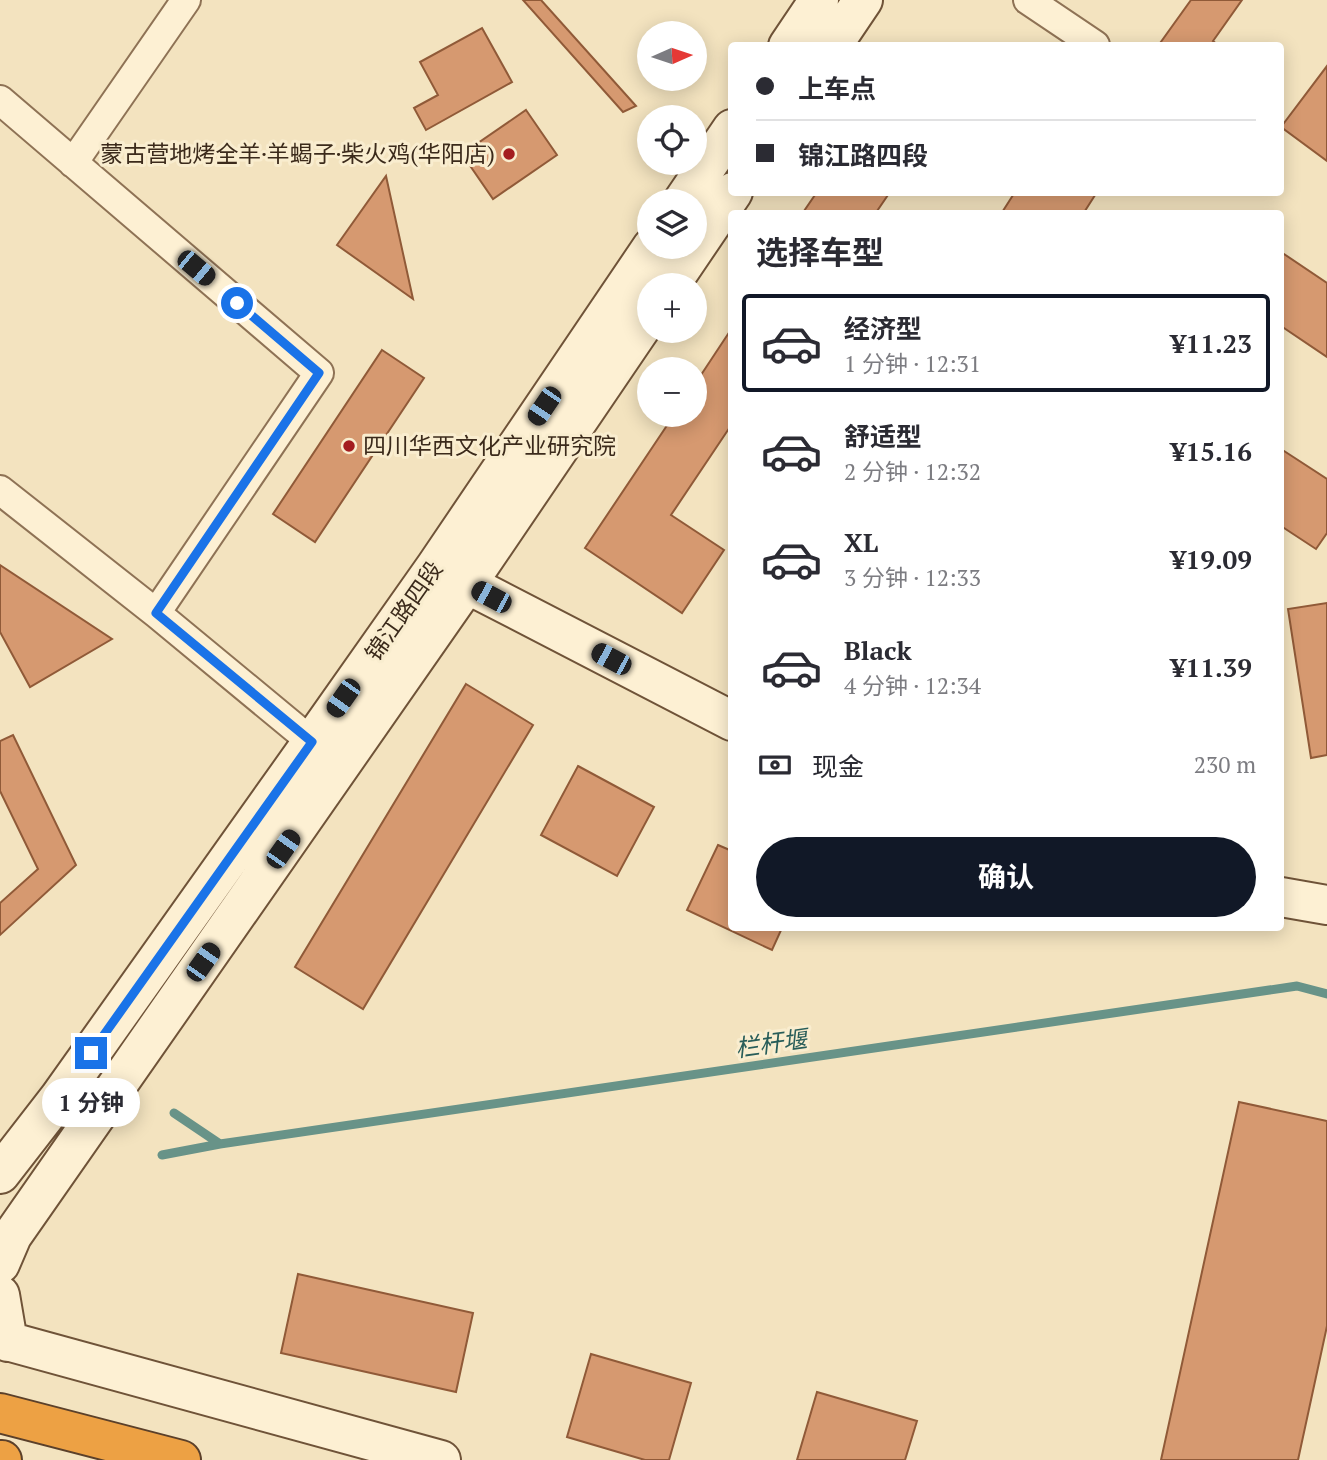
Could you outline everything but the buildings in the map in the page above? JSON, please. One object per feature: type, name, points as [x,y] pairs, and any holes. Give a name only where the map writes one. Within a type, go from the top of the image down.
[{"type":"highway","points":[[0,1413],[181,1460]]},
{"type":"street","points":[[73,163],[186,0]]},
{"type":"street","points":[[791,42],[819,0]]},
{"type":"street","points":[[835,42],[863,0]]},
{"type":"street","points":[[1028,0],[1089,42]]},
{"type":"street","points":[[0,100],[319,373],[156,613]]},
{"type":"street","points":[[691,189],[728,135]]},
{"type":"street","points":[[678,273],[730,196]]},
{"type":"street","name":"锦江路四段","points":[[0,1264],[12,1236],[451,575],[645,259]]},
{"type":"street","name":"锦江路四段","points":[[0,1174],[59,1098],[312,742],[451,575],[637,332]]},
{"type":"street","points":[[0,490],[156,613],[312,742]]},
{"type":"street","points":[[451,575],[728,719]]},
{"type":"street","points":[[1284,898],[1327,905]]},
{"type":"street","points":[[0,1295],[4,1340],[441,1460]]},
{"type":"waterway","name":"栏杆堰","points":[[162,1155],[220,1144],[1297,986],[1327,994]]},
{"type":"waterway","name":"栏杆堰","points":[[174,1113],[220,1144]]},
{"type":"place","name":"蒙古营地烤全羊·羊蝎子·柴火鸡(华阳店)","points":[[509,154]]},
{"type":"place","name":"四川华西文化产业研究院","points":[[349,446]]},
{"type":"route","points":[[91,1053],[312,742],[156,613],[319,373],[237,303]]}]
